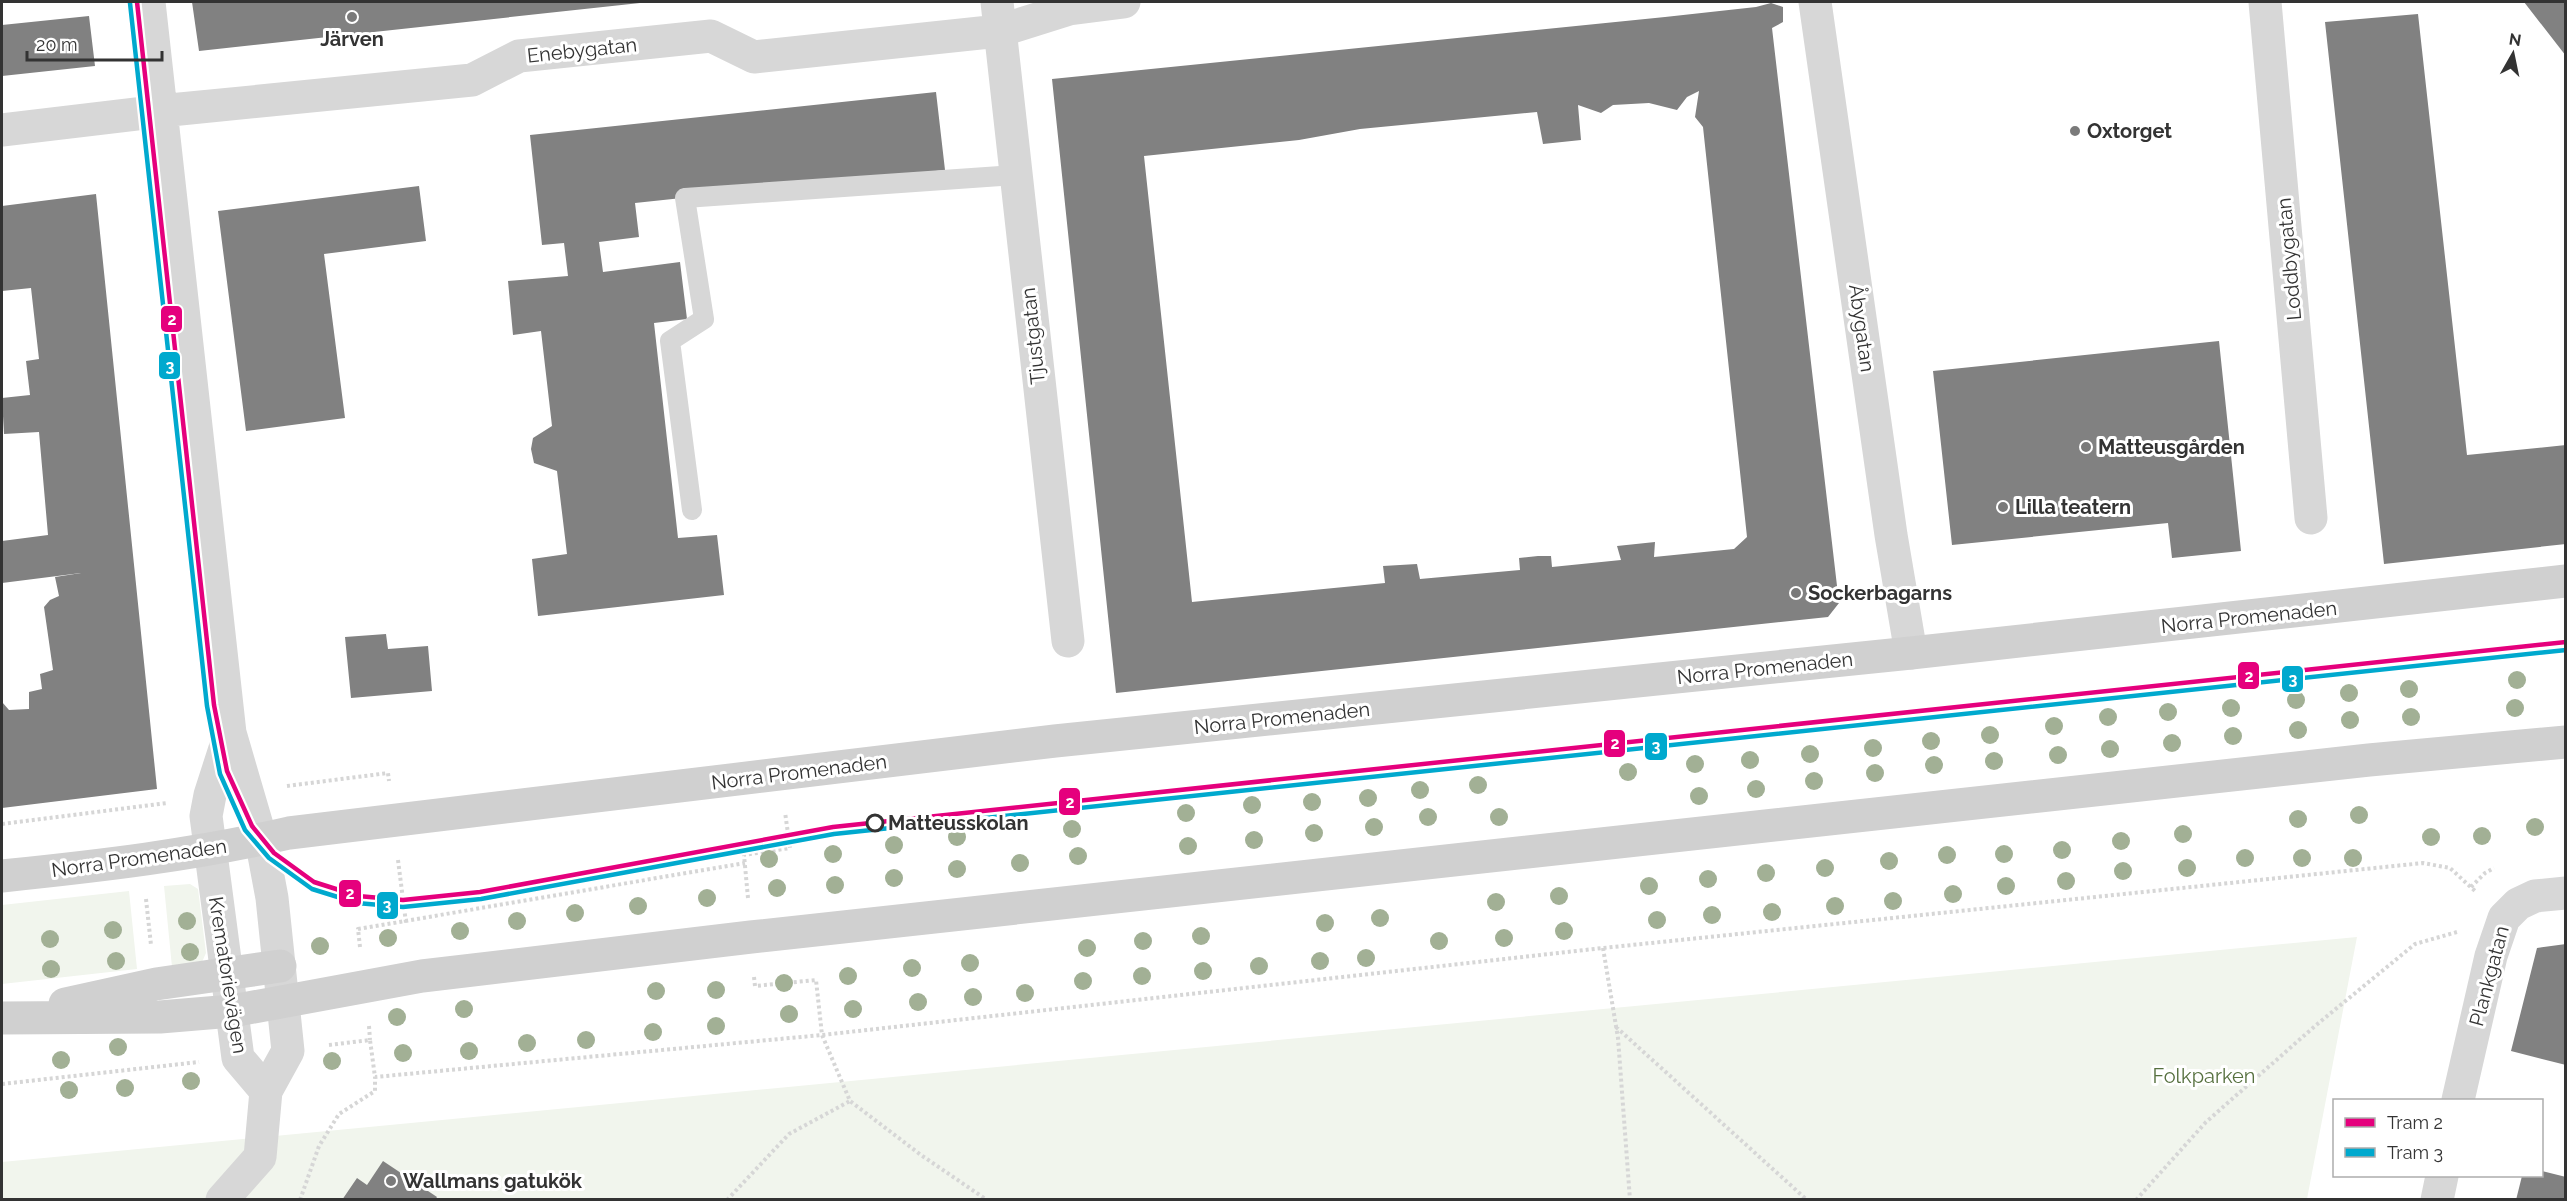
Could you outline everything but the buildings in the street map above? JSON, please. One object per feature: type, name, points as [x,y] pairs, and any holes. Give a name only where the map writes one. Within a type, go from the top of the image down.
[{"type":"main road","name":"Norra Promenaden","points":[[2,876],[142,861],[210,851],[289,832],[1055,741],[1911,653],[2565,581]]},
{"type":"main road","points":[[2,1018],[160,1017],[232,1011],[422,976],[751,937],[2357,761],[2565,742]]},
{"type":"main road","points":[[2,1018],[156,984],[280,966]]},
{"type":"street","points":[[149,2],[230,733],[261,839],[280,966],[288,1051],[266,1091],[260,1157],[222,1200]]},
{"type":"street","name":"Enebygatan","points":[[2,130],[161,111],[472,80],[519,56],[711,36],[754,57],[998,16],[1125,2]]},
{"type":"street","name":"Åbygatan","points":[[1815,2],[1891,535],[1911,653]]},
{"type":"street","name":"Loddbygatan","points":[[2265,2],[2311,518]]},
{"type":"street","name":"Tjustgatan","points":[[998,16],[1068,640]]},
{"type":"street","name":"Krematorievägen","points":[[230,733],[210,795],[206,816],[238,1058],[266,1091]]},
{"type":"street","name":"Plankgatan","points":[[2458,1099],[2491,956],[2504,918],[2518,904],[2535,896],[2565,893]]},
{"type":"street","points":[[2437,1200],[2442,1177]]},
{"type":"lane","points":[[692,510],[670,341],[704,319],[685,198],[1015,176]]},
{"type":"path","points":[[300,1200],[319,1146],[339,1114],[375,1091],[358,929],[745,863],[744,855],[790,848],[784,806]]},
{"type":"path","points":[[142,861],[156,984]]},
{"type":"path","points":[[375,1077],[822,1035],[1603,948],[2423,863],[2450,868],[2504,918]]},
{"type":"path","points":[[2136,1200],[2206,1122],[2315,1026],[2415,944],[2504,918]]},
{"type":"path","points":[[1603,948],[1616,1027],[1630,1200]]},
{"type":"path","points":[[160,1017],[165,1065]]},
{"type":"path","points":[[1616,1027],[1807,1200]]},
{"type":"path","points":[[822,1035],[850,1101],[921,1155],[987,1200]]},
{"type":"path","points":[[288,1051],[370,1040]]},
{"type":"path","points":[[2,1084],[238,1058]]},
{"type":"path","points":[[727,1200],[789,1134],[850,1101]]},
{"type":"green space","points":[[190,884],[198,889],[206,953],[202,962],[172,967],[164,886]]},
{"type":"green space","points":[[129,891],[137,969],[2,984],[2,905]]},
{"type":"green space","name":"Folkparken","points":[[2357,937],[2307,1199],[2,1200],[2,1162]]},
{"type":"tram line","name":"2","points":[[137,2],[214,705],[227,771],[252,826],[274,853],[314,882],[358,896],[403,900],[480,892],[833,827],[2566,642]]},
{"type":"tram line","name":"3","points":[[130,3],[207,706],[220,774],[245,830],[269,858],[312,889],[357,903],[403,907],[481,899],[834,834],[2566,650]]},
{"type":"place","name":"Järven","points":[[352,17]]},
{"type":"place","name":"Oxtorget","points":[[2075,131]]},
{"type":"place","name":"Matteusgården","points":[[2086,447]]},
{"type":"place","name":"Lilla teatern","points":[[2003,507]]},
{"type":"place","name":"Sockerbagarns","points":[[1796,593]]},
{"type":"place","name":"Matteusskolan","points":[[875,823]]},
{"type":"place","name":"Wallmans gatukök","points":[[391,1181]]}]
